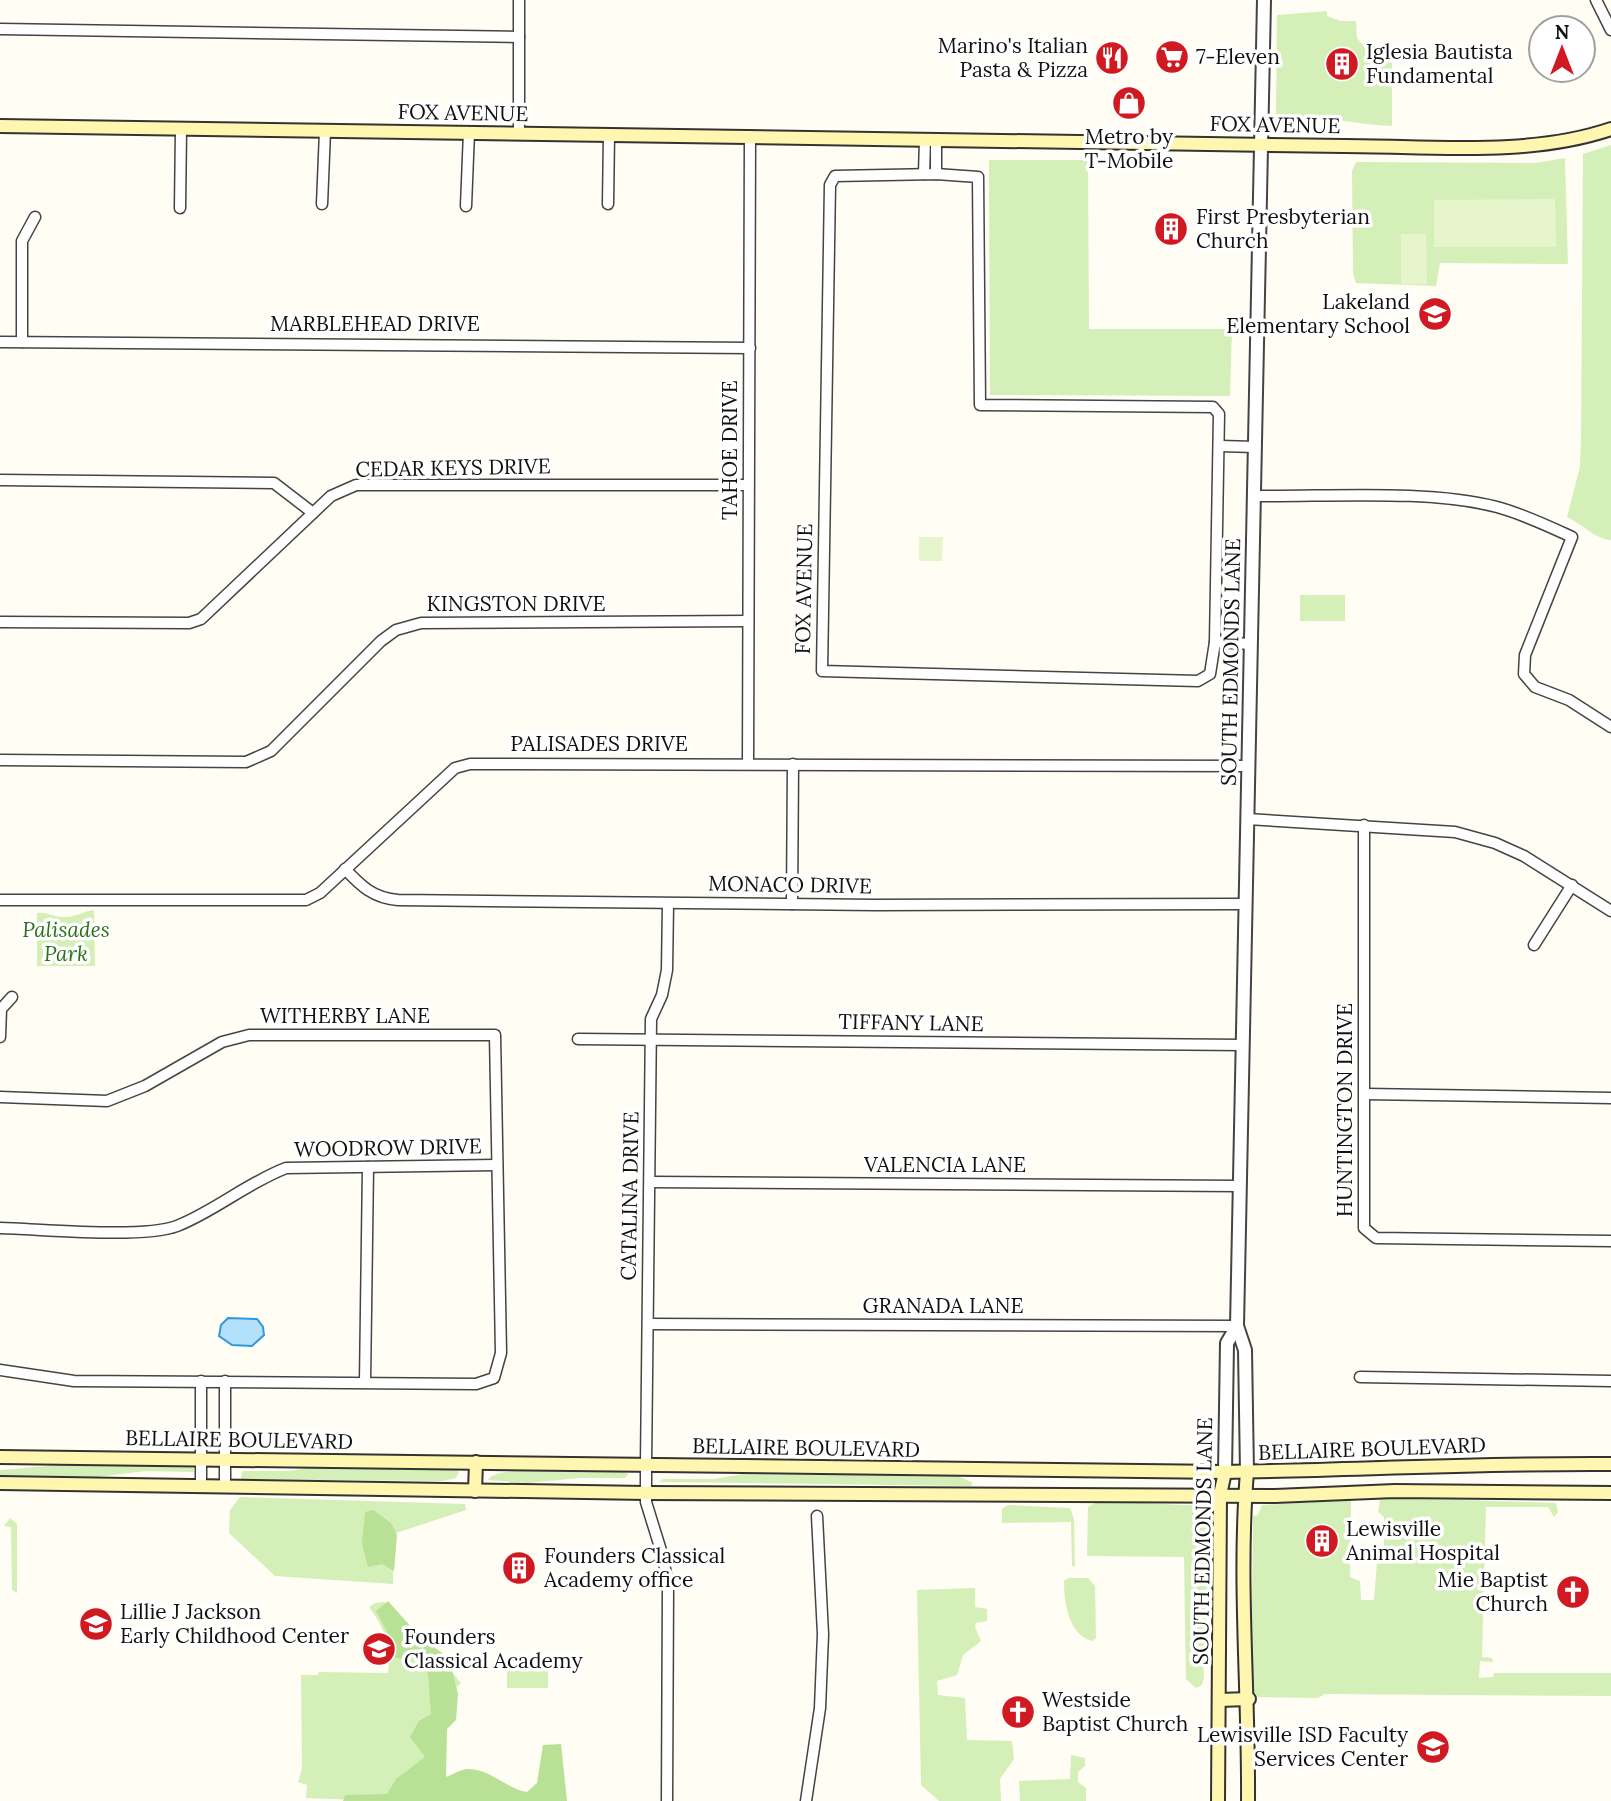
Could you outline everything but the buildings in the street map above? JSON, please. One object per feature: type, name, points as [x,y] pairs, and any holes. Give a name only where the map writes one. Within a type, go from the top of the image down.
[{"type":"main road","name":"FOX AVENUE","points":[[0,126],[1531,146],[1573,141],[1611,129]]},
{"type":"main road","name":"BELLAIRE BOULEVARD","points":[[0,1457],[1224,1472],[1421,1469],[1531,1463],[1611,1464]]},
{"type":"main road","points":[[475,1491],[476,1462]]},
{"type":"main road","points":[[988,1470],[989,1494]]},
{"type":"main road","name":"SOUTH EDMONDS LANE","points":[[1218,1801],[1220,1495],[1224,1472]]},
{"type":"main road","name":"SOUTH EDMONDS LANE","points":[[1247,1472],[1244,1637],[1249,1699],[1248,1801]]},
{"type":"main road","name":"BELLAIRE BOULEVARD","points":[[0,1483],[646,1493],[1611,1493]]},
{"type":"main road","points":[[1219,1700],[1249,1699]]},
{"type":"street","points":[[519,0],[519,133]]},
{"type":"street","name":"SOUTH EDMONDS LANE","points":[[1247,1472],[1245,1350],[1237,1326],[1264,0]]},
{"type":"street","points":[[1596,0],[1611,30]]},
{"type":"street","points":[[0,29],[519,37]]},
{"type":"street","points":[[180,208],[181,129]]},
{"type":"street","points":[[322,204],[325,131]]},
{"type":"street","points":[[466,206],[469,132]]},
{"type":"street","points":[[608,204],[609,134]]},
{"type":"street","name":"TAHOE DRIVE","points":[[748,764],[750,136]]},
{"type":"street","points":[[924,174],[931,139]]},
{"type":"street","points":[[931,139],[936,174]]},
{"type":"street","name":"FOX AVENUE","points":[[924,174],[978,177],[980,405],[1213,407],[1219,414],[1215,642],[1210,674],[1198,681],[822,671],[830,185],[835,176],[924,174]]},
{"type":"street","points":[[22,342],[22,241],[35,217]]},
{"type":"street","name":"MARBLEHEAD DRIVE","points":[[0,342],[750,348]]},
{"type":"street","points":[[1220,446],[1255,447]]},
{"type":"street","points":[[0,480],[274,484],[313,513]]},
{"type":"street","name":"CEDAR KEYS DRIVE","points":[[0,622],[189,623],[201,619],[331,496],[356,485],[748,485]]},
{"type":"street","points":[[1254,496],[1430,498],[1472,502],[1498,507],[1572,537],[1525,655],[1524,674],[1535,687],[1569,700],[1611,727]]},
{"type":"street","name":"KINGSTON DRIVE","points":[[0,760],[246,762],[271,751],[381,641],[396,630],[421,623],[748,621]]},
{"type":"street","points":[[1215,642],[1251,644]]},
{"type":"street","name":"PALISADES DRIVE","points":[[0,900],[306,900],[320,892],[455,768],[501,762],[1248,766]]},
{"type":"street","points":[[792,904],[793,764]]},
{"type":"street","points":[[1247,819],[1455,832],[1495,843],[1524,856],[1611,911]]},
{"type":"street","name":"HUNTINGTON DRIVE","points":[[1364,825],[1364,1228],[1376,1238],[1611,1241]]},
{"type":"street","name":"MONACO DRIVE","points":[[345,869],[362,887],[379,898],[668,904],[1246,904]]},
{"type":"street","points":[[1534,945],[1572,885]]},
{"type":"street","name":"CATALINA DRIVE","points":[[667,1801],[668,1586],[663,1557],[651,1524],[646,1493],[646,1465],[651,1019],[662,995],[667,970],[668,904]]},
{"type":"street","points":[[0,1037],[1,1009],[12,997]]},
{"type":"street","name":"WITHERBY LANE","points":[[0,1097],[107,1101],[145,1086],[222,1042],[249,1035],[495,1035],[497,1166]]},
{"type":"street","name":"TIFFANY LANE","points":[[578,1039],[1243,1045]]},
{"type":"street","points":[[1365,1094],[1611,1098]]},
{"type":"street","points":[[0,1370],[74,1381],[476,1384],[494,1378],[501,1353],[497,1166]]},
{"type":"street","name":"WOODROW DRIVE","points":[[0,1228],[145,1231],[174,1227],[265,1176],[286,1168],[497,1166]]},
{"type":"street","points":[[365,1382],[368,1167]]},
{"type":"street","name":"VALENCIA LANE","points":[[650,1182],[1240,1186]]},
{"type":"street","name":"GRANADA LANE","points":[[648,1324],[1237,1326]]},
{"type":"street","name":"SOUTH EDMONDS LANE","points":[[1224,1472],[1227,1343],[1237,1326]]},
{"type":"street","points":[[1360,1377],[1611,1381]]},
{"type":"street","points":[[201,1381],[201,1487]]},
{"type":"street","points":[[225,1381],[225,1488]]},
{"type":"street","points":[[806,1801],[820,1708],[823,1634],[817,1516]]},
{"type":"green space","points":[[1327,11],[1327,16],[1341,21],[1356,21],[1357,38],[1374,59],[1392,61],[1392,126],[1311,117],[1283,117],[1276,114],[1277,15]]},
{"type":"green space","points":[[1611,145],[1611,540],[1594,534],[1567,517],[1580,467],[1583,154]]},
{"type":"green space","points":[[1565,158],[1568,264],[1440,263],[1436,286],[1356,283],[1353,274],[1352,171],[1356,162],[1535,163]]},
{"type":"green space","points":[[989,160],[1088,160],[1089,329],[1232,329],[1230,396],[990,395]]},
{"type":"green space","points":[[1555,199],[1556,247],[1434,247],[1434,200]]},
{"type":"green space","points":[[1401,234],[1426,234],[1427,284],[1401,284]]},
{"type":"green space","points":[[919,537],[943,537],[942,561],[919,561]]},
{"type":"green space","points":[[1300,595],[1345,595],[1345,621],[1300,621]]},
{"type":"green space","name":"Palisades Park","points":[[94,910],[95,966],[37,966],[37,913],[66,917]]},
{"type":"green space","points":[[73,1464],[194,1465],[194,1472],[146,1471],[96,1477],[0,1476],[0,1470]]},
{"type":"green space","points":[[316,1466],[449,1467],[459,1472],[456,1478],[443,1481],[241,1479],[242,1471],[290,1471]]},
{"type":"green space","points":[[544,1469],[618,1470],[629,1474],[625,1478],[580,1478],[527,1483],[488,1480],[505,1472]]},
{"type":"green space","points":[[743,1474],[958,1476],[973,1483],[971,1486],[659,1482],[663,1479],[714,1479]]},
{"type":"green space","points":[[240,1497],[465,1504],[466,1510],[393,1534],[393,1584],[275,1576],[229,1533],[230,1510]]},
{"type":"green space","points":[[1380,1499],[1556,1503],[1558,1512],[1554,1517],[1548,1507],[1486,1507],[1482,1657],[1492,1658],[1493,1662],[1480,1661],[1479,1678],[1493,1677],[1494,1673],[1611,1673],[1611,1696],[1325,1694],[1318,1698],[1251,1697],[1253,1516],[1258,1515],[1262,1505],[1351,1500],[1350,1577],[1360,1581],[1361,1600],[1374,1600],[1377,1562],[1384,1556],[1384,1517],[1378,1512]]},
{"type":"green space","points":[[1098,1501],[1204,1506],[1211,1524],[1213,1566],[1202,1685],[1196,1688],[1186,1679],[1184,1557],[1087,1556],[1088,1507]]},
{"type":"green space","points":[[1008,1505],[1070,1508],[1074,1519],[1075,1566],[1072,1566],[1071,1522],[1002,1523],[1002,1509]]},
{"type":"green space","points":[[373,1510],[391,1523],[397,1535],[394,1571],[382,1564],[368,1567],[362,1544],[365,1512]]},
{"type":"green space","points":[[10,1518],[17,1524],[17,1593],[12,1590],[11,1527],[4,1526]]},
{"type":"green space","points":[[1069,1578],[1088,1578],[1095,1586],[1096,1638],[1092,1641],[1078,1632],[1069,1616],[1064,1581]]},
{"type":"green space","points":[[975,1588],[975,1607],[987,1609],[987,1621],[976,1623],[975,1627],[981,1641],[963,1655],[957,1675],[937,1681],[938,1695],[965,1698],[967,1740],[1012,1741],[1014,1759],[1000,1779],[1001,1801],[939,1801],[921,1785],[917,1590]]},
{"type":"green space","points":[[388,1601],[422,1639],[444,1654],[451,1666],[458,1694],[456,1720],[447,1729],[446,1777],[465,1769],[476,1770],[527,1792],[537,1783],[543,1745],[561,1744],[567,1801],[343,1801],[345,1795],[387,1794],[396,1779],[425,1757],[410,1737],[419,1721],[431,1714],[428,1674],[409,1654],[401,1659],[393,1657],[387,1632],[376,1611]]},
{"type":"green space","points":[[384,1602],[410,1633],[434,1650],[461,1683],[450,1693],[442,1785],[357,1800],[306,1798],[307,1785],[298,1782],[302,1769],[301,1675],[318,1675],[319,1672],[388,1673],[386,1638],[369,1607]]},
{"type":"green space","points":[[507,1661],[548,1661],[548,1688],[507,1688]]},
{"type":"green space","points":[[1071,1755],[1085,1758],[1085,1766],[1078,1772],[1078,1782],[1086,1788],[1086,1801],[1020,1801],[1019,1781],[1070,1779]]},
{"type":"water","points":[[228,1318],[257,1319],[263,1327],[264,1335],[252,1346],[232,1345],[219,1336],[221,1325]]},
{"type":"place","name":"7-Eleven","points":[[1172,57]]},
{"type":"place","name":"Marino's Italian Pasta & Pizza","points":[[1112,58]]},
{"type":"place","name":"Iglesia Bautista Fundamental","points":[[1342,64]]},
{"type":"place","name":"Metro by T-Mobile","points":[[1129,103]]},
{"type":"place","name":"First Presbyterian Church","points":[[1171,229]]},
{"type":"place","name":"Lakeland Elementary School","points":[[1435,314]]},
{"type":"place","name":"Lewisville Animal Hospital","points":[[1322,1541]]},
{"type":"place","name":"Founders Classical Academy office","points":[[519,1568]]},
{"type":"place","name":"Mie Baptist Church","points":[[1573,1592]]},
{"type":"place","name":"Lillie J Jackson Early Childhood Center","points":[[96,1624]]},
{"type":"place","name":"Founders Classical Academy","points":[[379,1649]]},
{"type":"place","name":"Westside Baptist Church","points":[[1018,1712]]},
{"type":"place","name":"Lewisville ISD Faculty Services Center","points":[[1433,1747]]}]
